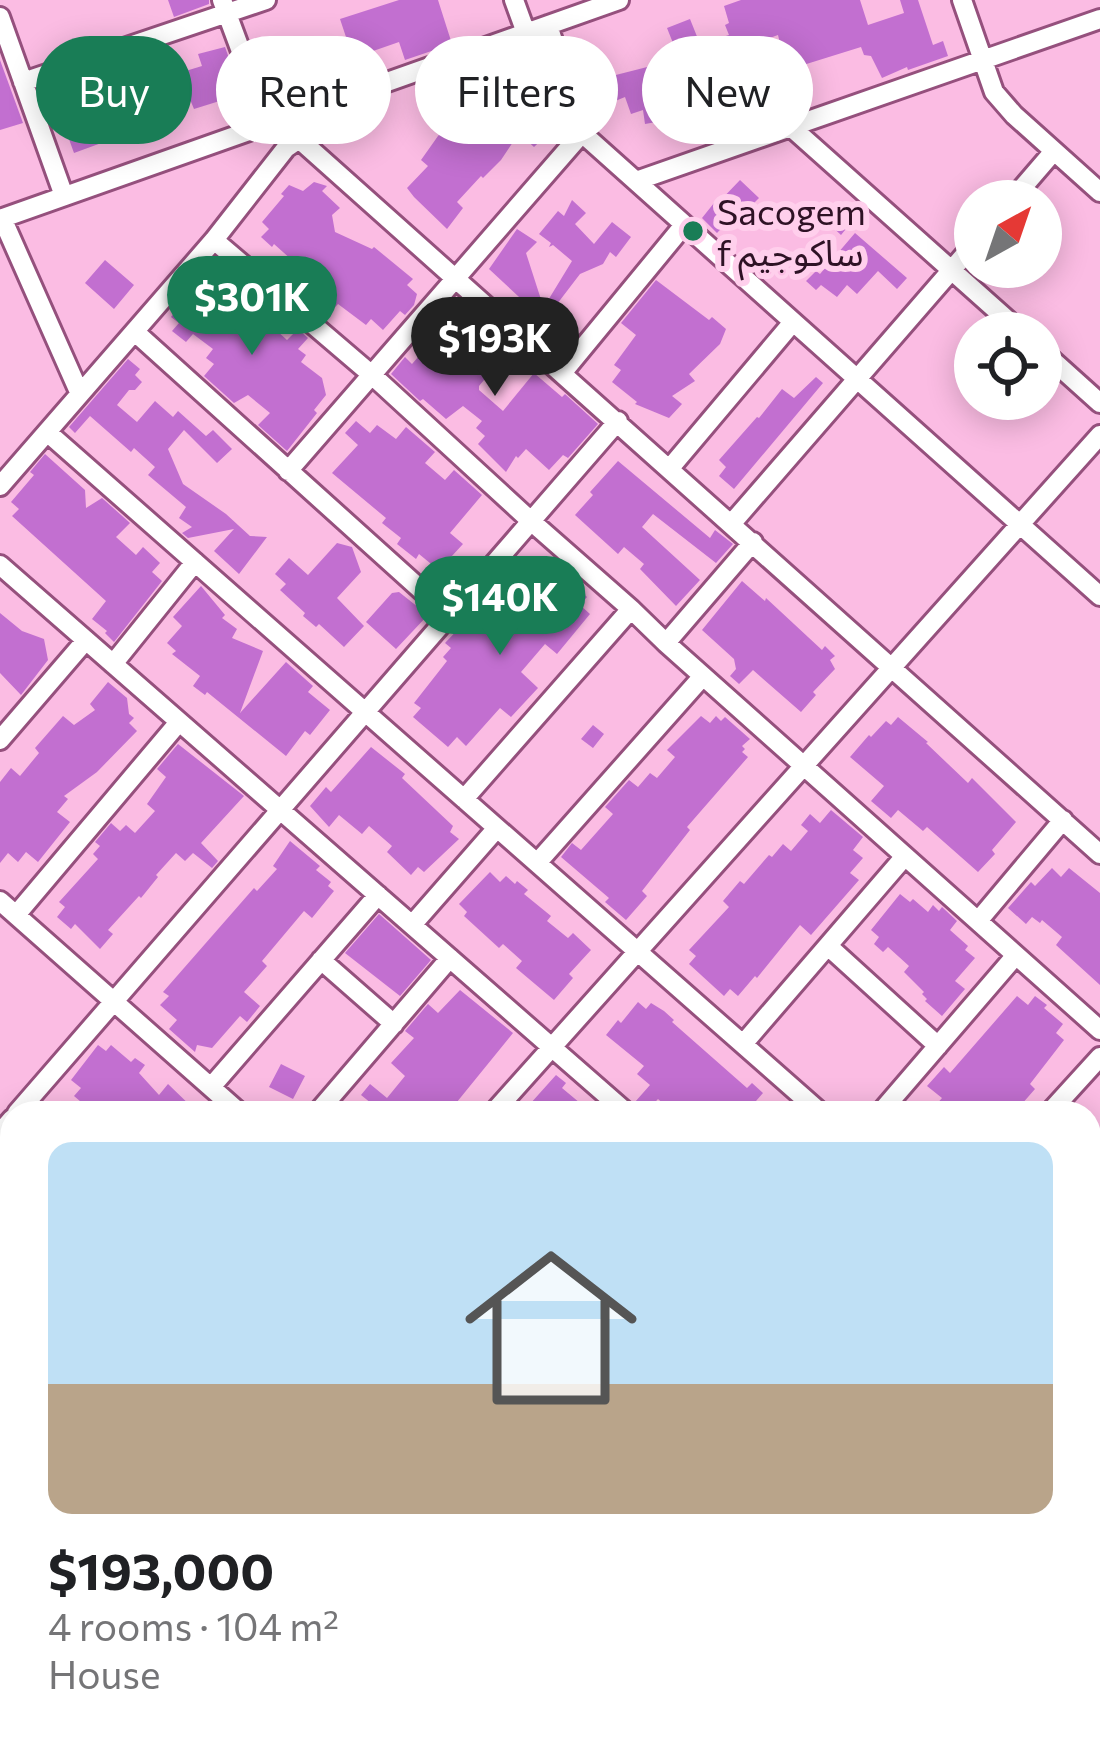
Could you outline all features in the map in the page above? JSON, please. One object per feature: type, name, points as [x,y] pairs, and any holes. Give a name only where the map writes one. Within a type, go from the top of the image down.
[{"type":"street","points":[[23,82],[224,7],[266,0]]},
{"type":"street","points":[[514,0],[526,33]]},
{"type":"street","points":[[391,81],[620,0]]},
{"type":"street","points":[[962,0],[994,92],[1014,116],[1100,192]]},
{"type":"street","points":[[224,7],[235,36]]},
{"type":"street","points":[[0,17],[64,196]]},
{"type":"street","points":[[813,119],[1100,19]]},
{"type":"street","points":[[548,26],[551,36]]},
{"type":"street","points":[[0,486],[214,240],[286,148],[299,140],[305,142],[1100,854]]},
{"type":"street","points":[[80,394],[1,219],[216,142]]},
{"type":"street","points":[[288,470],[571,144]]},
{"type":"street","points":[[594,144],[1100,596]]},
{"type":"street","points":[[636,181],[742,144]]},
{"type":"street","points":[[810,144],[999,312]]},
{"type":"street","points":[[1029,180],[1054,151]]},
{"type":"street","points":[[562,372],[684,225]]},
{"type":"street","points":[[214,240],[372,375],[1100,1030]]},
{"type":"street","points":[[732,524],[954,268]]},
{"type":"street","points":[[670,469],[793,322]]},
{"type":"street","points":[[135,332],[449,616]]},
{"type":"street","points":[[1062,369],[1100,403]]},
{"type":"street","points":[[33,1101],[617,421]]},
{"type":"street","points":[[46,432],[743,1044],[801,1101]]},
{"type":"street","points":[[504,1101],[1100,435]]},
{"type":"street","points":[[667,643],[753,542]]},
{"type":"street","points":[[113,664],[195,562]]},
{"type":"street","points":[[0,565],[613,1101]]},
{"type":"street","points":[[464,799],[632,608]]},
{"type":"street","points":[[1,737],[86,640]]},
{"type":"street","points":[[537,863],[703,676]]},
{"type":"street","points":[[16,915],[179,722]]},
{"type":"street","points":[[978,921],[1064,820]]},
{"type":"street","points":[[412,925],[497,828]]},
{"type":"street","points":[[743,1044],[905,856]]},
{"type":"street","points":[[211,1087],[378,895]]},
{"type":"street","points":[[0,901],[227,1101]]},
{"type":"street","points":[[828,946],[938,1046]]},
{"type":"street","points":[[890,1101],[1016,955]]},
{"type":"street","points":[[327,1101],[450,958]]},
{"type":"street","points":[[321,960],[394,1024]]},
{"type":"street","points":[[1063,1101],[1100,1057]]},
{"type":"building","points":[[168,0],[209,0],[209,4],[174,17]]},
{"type":"building","points":[[399,0],[438,0],[449,36],[415,36],[415,57],[405,60],[399,42],[391,45],[391,36],[346,36],[340,19]]},
{"type":"building","points":[[741,0],[860,0],[868,25],[904,13],[900,0],[918,0],[933,45],[943,41],[948,56],[882,78],[861,47],[813,62],[813,36],[726,36],[729,23],[724,6]]},
{"type":"building","points":[[690,19],[697,36],[670,36],[667,28]]},
{"type":"building","points":[[216,49],[216,102],[194,109],[192,69],[202,66],[198,54]]},
{"type":"building","points":[[0,60],[23,123],[0,130]]},
{"type":"building","points":[[642,68],[642,110],[631,114],[625,97],[618,100],[618,74]]},
{"type":"building","points":[[71,144],[99,144],[74,153]]},
{"type":"building","points":[[432,144],[512,144],[457,202],[463,208],[447,229],[407,188],[428,166],[421,160]]},
{"type":"building","points":[[740,180],[759,198],[717,233],[702,218]]},
{"type":"building","points":[[314,182],[327,186],[322,191],[340,208],[332,215],[335,232],[374,247],[413,279],[407,285],[417,294],[414,305],[405,315],[400,311],[383,330],[371,319],[366,325],[338,304],[328,315],[312,301],[330,280],[309,261],[302,269],[261,237],[269,229],[262,222],[289,185],[303,191]]},
{"type":"building","points":[[572,200],[586,213],[575,224],[594,244],[612,222],[631,237],[616,257],[610,252],[603,264],[580,274],[554,308],[547,302],[572,261],[553,245],[549,247],[551,243],[539,234],[558,211],[564,216]]},
{"type":"building","points":[[835,210],[850,224],[841,235],[825,220]]},
{"type":"building","points":[[517,229],[537,242],[526,253],[547,318],[489,269]]},
{"type":"building","points":[[855,233],[907,278],[897,289],[878,271],[857,294],[847,285],[837,297],[806,281],[816,271],[820,274]]},
{"type":"building","points":[[215,259],[242,283],[228,300],[260,326],[265,320],[287,340],[298,329],[308,338],[298,349],[306,355],[301,362],[322,378],[326,395],[287,451],[258,425],[270,413],[248,395],[234,403],[204,376],[214,364],[206,358],[213,349],[193,334],[186,342],[172,331],[179,323],[171,317],[184,301],[189,305],[213,271],[208,267]]},
{"type":"building","points":[[105,260],[134,285],[114,309],[85,283]]},
{"type":"building","points":[[656,280],[726,329],[720,344],[689,374],[695,381],[672,396],[682,404],[669,418],[635,404],[612,382],[621,370],[614,365],[636,335],[621,323]]},
{"type":"building","points":[[448,323],[459,333],[464,327],[472,335],[482,323],[511,348],[479,386],[503,411],[534,373],[598,424],[568,458],[563,455],[549,470],[526,449],[506,472],[478,444],[485,436],[476,428],[482,421],[463,406],[446,419],[391,374],[405,357],[412,364]]},
{"type":"building","points":[[128,359],[140,369],[135,375],[142,382],[117,405],[137,422],[155,401],[173,417],[178,411],[206,436],[213,430],[232,449],[217,463],[184,430],[168,449],[183,484],[250,536],[267,537],[239,574],[214,551],[234,529],[188,538],[182,533],[192,527],[179,518],[186,507],[148,475],[155,467],[90,416],[75,433],[69,427]]},
{"type":"building","points":[[816,377],[823,383],[734,489],[719,476],[726,467],[719,460],[782,389],[794,398]]},
{"type":"building","points":[[356,421],[370,433],[377,425],[396,439],[406,427],[435,452],[425,463],[445,480],[454,470],[482,495],[450,533],[463,544],[451,557],[458,563],[447,577],[419,554],[416,559],[397,544],[401,538],[382,523],[386,518],[332,473],[358,445],[345,433]]},
{"type":"building","points":[[45,454],[85,490],[86,508],[102,498],[130,523],[116,537],[136,555],[143,547],[160,563],[152,572],[162,581],[114,642],[92,619],[106,601],[12,516],[19,509],[11,502]]},
{"type":"building","points":[[618,461],[710,538],[715,530],[733,544],[716,563],[653,514],[642,527],[700,580],[676,606],[640,569],[644,564],[624,547],[618,554],[575,515]]},
{"type":"building","points":[[337,543],[352,547],[361,572],[337,598],[364,626],[344,647],[303,616],[280,590],[286,584],[275,574],[289,558],[308,575]]},
{"type":"building","points":[[554,566],[587,597],[580,605],[590,614],[557,654],[545,644],[521,672],[538,688],[511,717],[500,708],[466,746],[457,737],[448,747],[413,717],[421,708],[414,703],[447,661],[443,657],[451,648],[445,643],[464,623],[476,634],[483,625],[488,630],[506,609],[501,605],[532,567],[544,577]]},
{"type":"building","points":[[742,581],[835,656],[830,660],[835,669],[801,712],[753,670],[739,684],[730,676],[736,669],[734,659],[702,630]]},
{"type":"building","points":[[201,586],[225,615],[222,618],[237,629],[232,638],[263,651],[240,713],[286,662],[313,686],[308,692],[330,710],[286,756],[207,692],[193,686],[200,676],[172,654],[176,651],[167,643],[182,626],[173,617]]},
{"type":"building","points":[[399,592],[428,615],[396,649],[366,622],[392,593]]},
{"type":"building","points":[[0,613],[22,631],[44,639],[48,660],[21,695],[0,673]]},
{"type":"building","points":[[108,682],[127,698],[134,718],[129,723],[137,731],[97,772],[64,796],[68,799],[57,812],[70,822],[38,862],[26,852],[18,862],[8,853],[0,863],[0,782],[11,768],[20,776],[39,753],[35,748],[63,716],[74,725],[95,710],[90,704]]},
{"type":"building","points":[[701,716],[710,723],[716,716],[721,721],[725,717],[750,739],[742,746],[748,757],[687,827],[690,830],[642,891],[647,896],[626,920],[605,902],[609,898],[561,857],[572,843],[581,850],[613,814],[605,807],[629,780],[638,787],[650,773],[657,778],[675,757],[667,750]]},
{"type":"building","points":[[898,717],[968,783],[972,778],[1016,822],[978,872],[927,827],[923,831],[898,810],[891,818],[871,801],[884,786],[850,757],[869,735]]},
{"type":"building","points":[[593,725],[604,734],[593,748],[581,739]]},
{"type":"building","points":[[178,744],[244,796],[201,843],[218,861],[212,868],[193,853],[185,861],[176,853],[108,930],[113,934],[100,949],[75,924],[71,929],[57,917],[65,907],[59,902],[98,859],[93,854],[100,846],[95,842],[111,823],[120,831],[126,825],[135,833],[155,811],[147,804],[166,777],[157,769]]},
{"type":"building","points":[[371,747],[405,774],[402,778],[453,826],[450,832],[459,839],[424,872],[418,867],[411,875],[387,852],[392,846],[369,826],[362,834],[339,815],[329,827],[310,806],[326,787],[331,792]]},
{"type":"building","points":[[831,810],[863,837],[853,850],[863,858],[850,873],[859,880],[811,935],[800,925],[738,996],[730,989],[724,996],[689,964],[696,956],[689,950],[729,907],[723,901],[740,881],[744,884],[783,844],[791,851],[808,831],[801,825],[810,814],[820,823]]},
{"type":"building","points":[[290,841],[320,866],[316,870],[334,891],[312,918],[304,911],[262,961],[267,966],[244,992],[260,1006],[247,1022],[240,1016],[212,1048],[197,1045],[195,1052],[169,1029],[177,1020],[160,1005],[169,996],[163,992],[254,888],[257,891],[277,869],[273,866]]},
{"type":"building","points":[[1052,868],[1061,877],[1069,868],[1100,893],[1100,985],[1056,945],[1062,937],[1042,920],[1032,917],[1026,924],[1008,908],[1031,882],[1035,886]]},
{"type":"building","points":[[490,872],[500,882],[506,876],[517,881],[528,890],[524,894],[551,916],[547,921],[568,938],[573,933],[591,950],[554,1000],[516,968],[522,961],[503,944],[499,948],[464,916],[467,912],[459,904]]},
{"type":"building","points":[[900,894],[928,912],[933,905],[939,911],[942,907],[957,921],[950,930],[975,958],[955,981],[965,989],[942,1016],[904,972],[909,966],[888,947],[883,952],[874,944],[879,937],[871,930]]},
{"type":"building","points":[[379,914],[431,960],[400,996],[345,953]]},
{"type":"building","points":[[460,990],[513,1033],[458,1101],[368,1101],[361,1095],[370,1084],[387,1098],[405,1076],[391,1063],[414,1038],[405,1031],[428,1004],[438,1013]]},
{"type":"building","points":[[1017,996],[1028,1005],[1035,996],[1063,1024],[1056,1033],[1064,1040],[1030,1084],[1035,1089],[1024,1101],[939,1101],[942,1098],[927,1086],[944,1067],[950,1073]]},
{"type":"building","points":[[638,1002],[646,1009],[651,1003],[747,1088],[752,1083],[763,1093],[756,1101],[636,1101],[650,1085],[637,1074],[644,1066],[606,1035],[618,1020],[621,1023]]},
{"type":"building","points":[[98,1045],[106,1051],[111,1045],[131,1062],[135,1058],[145,1065],[139,1073],[159,1095],[168,1084],[186,1101],[80,1101],[74,1096],[81,1088],[71,1080]]},
{"type":"building","points":[[281,1064],[305,1076],[293,1099],[269,1087]]},
{"type":"building","points":[[556,1075],[566,1083],[562,1088],[578,1101],[533,1101]]},
{"type":"place","name":"Sacogem f ساكوجيم","points":[[693,231]]}]
